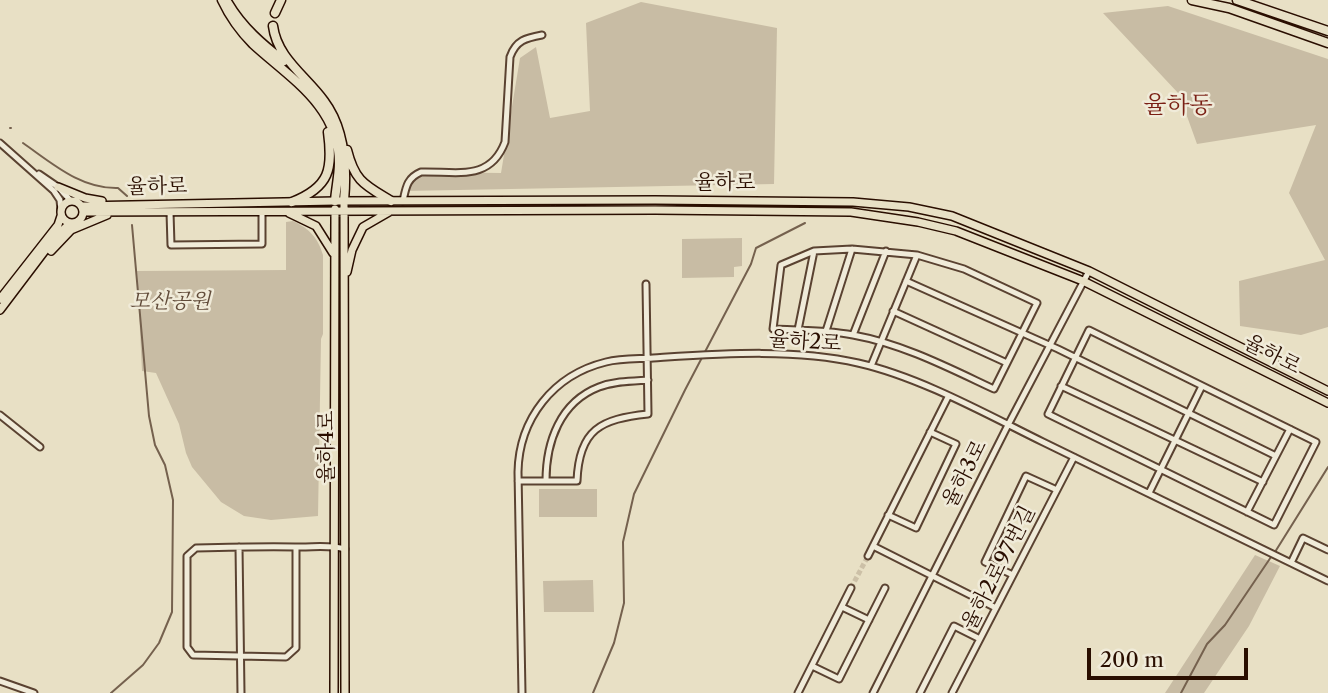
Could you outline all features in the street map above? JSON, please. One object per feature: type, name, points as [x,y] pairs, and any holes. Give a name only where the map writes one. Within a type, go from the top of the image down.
[{"type":"highway","points":[[222,0],[231,19],[251,42],[301,85],[344,134],[348,154],[363,185],[391,201]]},
{"type":"highway","points":[[222,0],[264,46],[301,74]]},
{"type":"highway","points":[[275,13],[281,0]]},
{"type":"highway","points":[[1192,0],[1229,8],[1328,43]]},
{"type":"highway","points":[[1237,0],[1328,31]]},
{"type":"highway","points":[[273,26],[278,47],[325,102],[345,161],[340,201]]},
{"type":"highway","points":[[292,202],[309,195],[326,179],[330,155],[330,117]]},
{"type":"main road","points":[[58,187],[96,200],[145,204]]},
{"type":"main road","points":[[0,299],[58,225],[64,204],[71,201],[82,209],[81,219],[61,230],[0,310]]},
{"type":"main road","name":"율하로","points":[[82,209],[145,204],[340,201],[853,202],[904,206],[952,216],[1088,271],[1328,391]]},
{"type":"main road","name":"율하4로","points":[[340,201],[344,283],[345,693]]},
{"type":"main road","name":"율하로","points":[[82,209],[123,212],[850,212],[918,222],[956,231],[1083,281],[1328,403]]},
{"type":"main road","points":[[30,270],[71,230],[100,217],[123,212]]},
{"type":"main road","points":[[285,212],[317,226],[335,255]]},
{"type":"main road","name":"율하4로","points":[[334,693],[335,255],[340,212]]},
{"type":"main road","points":[[344,283],[357,236],[363,227],[389,212]]},
{"type":"main road","points":[[61,213],[66,222],[74,223]]},
{"type":"street","points":[[403,201],[407,182],[414,175],[421,172],[481,170],[491,165],[500,155],[505,142],[510,57],[513,48],[521,39],[542,35]]},
{"type":"street","points":[[0,143],[58,196],[61,213]]},
{"type":"street","points":[[33,171],[58,187],[71,201]]},
{"type":"street","name":"율하로","points":[[170,212],[171,245],[262,244],[262,212]]},
{"type":"street","points":[[826,331],[852,249]]},
{"type":"street","points":[[852,249],[917,255],[964,269],[1037,303],[994,389],[929,358],[881,341],[826,331],[773,329],[780,264],[814,251],[852,249]]},
{"type":"street","points":[[798,330],[814,251]]},
{"type":"street","points":[[853,335],[886,251]]},
{"type":"street","points":[[872,366],[917,255]]},
{"type":"street","name":"율하3로","points":[[873,693],[1088,271]]},
{"type":"street","points":[[906,281],[1023,332],[1276,456]]},
{"type":"street","points":[[518,481],[577,481],[578,461],[583,445],[593,430],[622,416],[648,414],[646,284]]},
{"type":"street","points":[[893,311],[1007,363]]},
{"type":"street","points":[[1089,330],[1202,386],[1316,442],[1274,525],[1048,414],[1089,330]]},
{"type":"street","name":"율하2로","points":[[522,693],[518,481],[518,458],[522,438],[539,404],[551,391],[578,373],[607,361],[718,354],[825,357],[872,366],[908,378],[1328,580]]},
{"type":"street","points":[[546,481],[546,459],[550,443],[558,424],[570,407],[598,387],[648,380]]},
{"type":"street","points":[[1149,493],[1202,386]]},
{"type":"street","points":[[1061,387],[1263,482]]},
{"type":"street","points":[[868,556],[948,397]]},
{"type":"street","points":[[0,415],[40,447]]},
{"type":"street","points":[[1247,512],[1290,429]]},
{"type":"street","points":[[888,515],[916,528],[956,444],[930,432]]},
{"type":"street","name":"율하2로97번길","points":[[952,693],[1074,457]]},
{"type":"street","points":[[1013,575],[985,562],[1027,476],[1057,490]]},
{"type":"street","points":[[1291,563],[1303,538],[1328,550]]},
{"type":"street","points":[[296,547],[296,648],[286,657],[193,655],[187,647],[188,554],[196,548],[335,546],[345,549]]},
{"type":"street","points":[[873,546],[996,608]]},
{"type":"street","points":[[239,547],[241,693]]},
{"type":"street","points":[[799,693],[851,588]]},
{"type":"street","points":[[812,666],[839,680],[885,588]]},
{"type":"street","points":[[842,607],[869,620]]},
{"type":"street","points":[[920,693],[954,626],[980,639]]},
{"type":"street","points":[[0,681],[34,693]]},
{"type":"green space","points":[[641,2],[777,28],[774,184],[405,191],[407,182],[421,172],[501,173],[520,58],[536,47],[550,118],[590,111],[586,23]]},
{"type":"green space","points":[[1168,6],[1328,59],[1328,327],[1301,335],[1240,326],[1239,281],[1325,260],[1289,193],[1316,125],[1197,144],[1179,94],[1103,13]]},
{"type":"green space","name":"모산공원","points":[[293,221],[312,235],[323,255],[318,516],[271,520],[244,516],[221,502],[192,467],[179,424],[156,373],[142,371],[137,271],[286,270],[286,222]]},
{"type":"green space","points":[[742,238],[742,266],[734,267],[734,277],[682,278],[682,239]]},
{"type":"green space","points":[[539,489],[597,489],[597,517],[539,517]]},
{"type":"green space","points":[[1255,555],[1280,566],[1249,626],[1204,693],[1165,693]]},
{"type":"green space","points":[[593,580],[594,612],[544,612],[543,581]]},
{"type":"waterway","points":[[23,143],[68,174],[92,184],[118,188],[127,196]]},
{"type":"waterway","points":[[593,693],[614,643],[624,603],[623,542],[634,494],[751,264],[756,248],[805,223]]},
{"type":"waterway","points":[[111,693],[143,665],[159,643],[172,612],[173,500],[165,465],[155,445],[149,416],[132,225]]},
{"type":"waterway","points":[[1275,552],[1328,467]]},
{"type":"waterway","points":[[1181,693],[1207,644],[1225,625],[1271,557]]},
{"type":"tunnel","points":[[851,588],[868,556]]},
{"type":"district","name":"율하동","points":[[1178,106]]}]
